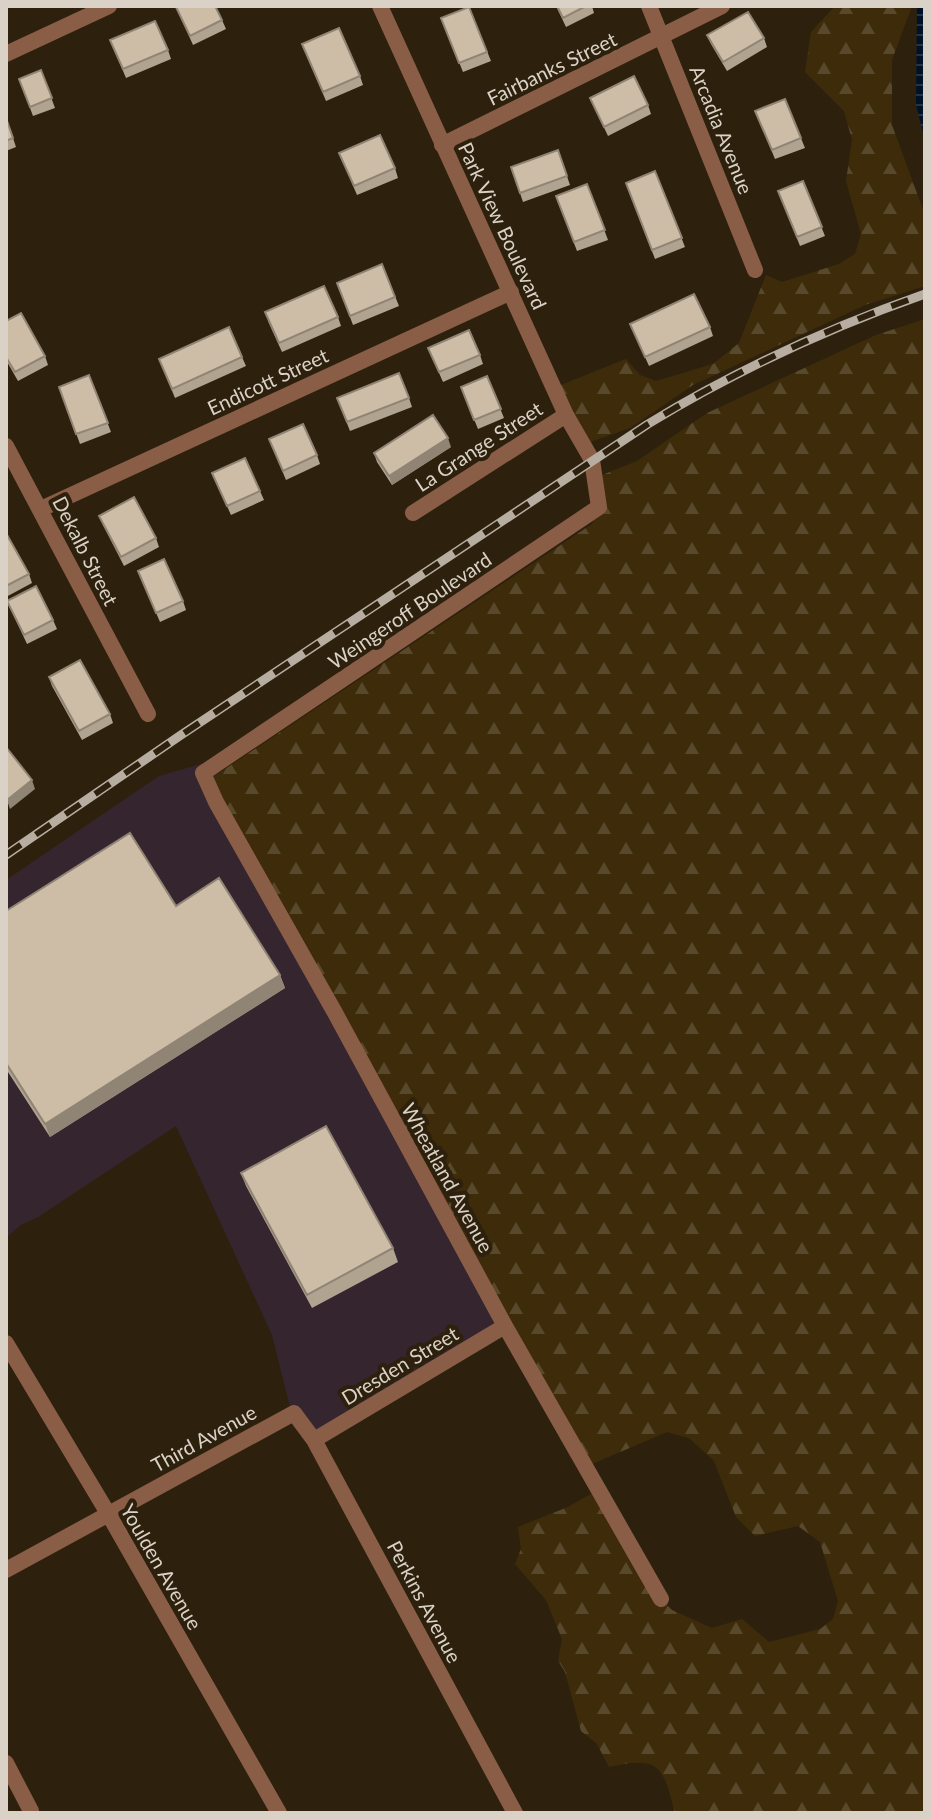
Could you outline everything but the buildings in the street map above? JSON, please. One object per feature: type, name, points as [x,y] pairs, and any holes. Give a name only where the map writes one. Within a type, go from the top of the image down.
[{"type":"street","points":[[6,54],[109,6]]},
{"type":"street","name":"Park View Boulevard","points":[[380,6],[566,415],[592,460]]},
{"type":"street","name":"Arcadia Avenue","points":[[649,6],[755,270]]},
{"type":"street","name":"Fairbanks Street","points":[[442,145],[722,6]]},
{"type":"street","name":"Endicott Street","points":[[41,509],[511,292]]},
{"type":"street","name":"La Grange Street","points":[[413,513],[566,415]]},
{"type":"street","name":"Dekalb Street","points":[[6,446],[148,714]]},
{"type":"street","name":"Weingeroff Boulevard","points":[[203,773],[587,517],[599,507],[592,460]]},
{"type":"street","name":"Wheatland Avenue","points":[[203,773],[216,802],[505,1326],[661,1599]]},
{"type":"street","name":"Dresden Street","points":[[314,1440],[505,1326]]},
{"type":"street","name":"Youlden Avenue","points":[[6,1343],[109,1515],[279,1813]]},
{"type":"street","name":"Perkins Avenue","points":[[294,1413],[314,1440],[515,1813]]},
{"type":"street","name":"Third Avenue","points":[[6,1570],[294,1413]]},
{"type":"street","points":[[6,1763],[31,1811]]},
{"type":"shaded area","points":[[208,762],[219,773],[216,775],[505,1326],[322,1444],[290,1407],[272,1335],[176,1126],[38,1217],[21,1225],[6,1238],[6,880],[159,776]]},
{"type":"green space","points":[[835,6],[912,6],[892,60],[892,125],[925,215],[925,286],[865,305],[693,385],[630,428],[579,446],[556,387],[626,359],[640,375],[656,381],[713,364],[739,343],[766,275],[782,282],[839,264],[855,254],[861,234],[846,181],[852,140],[844,111],[805,72],[811,32]]},
{"type":"green space","points":[[925,319],[925,1813],[675,1813],[663,1775],[657,1768],[640,1763],[609,1767],[597,1744],[581,1731],[565,1672],[558,1661],[562,1639],[546,1600],[515,1564],[521,1549],[518,1527],[568,1507],[598,1490],[661,1599],[672,1610],[712,1628],[742,1619],[769,1642],[820,1629],[833,1619],[838,1601],[820,1542],[798,1526],[755,1536],[736,1517],[714,1461],[689,1438],[667,1432],[592,1464],[222,811],[213,780],[216,775],[592,524],[599,507],[592,479],[637,461],[707,413],[876,335]]},
{"type":"water","points":[[917,6],[925,6],[925,140],[916,105]]},
{"type":"railway","points":[[6,855],[648,424],[714,386],[783,352],[925,294]]}]
